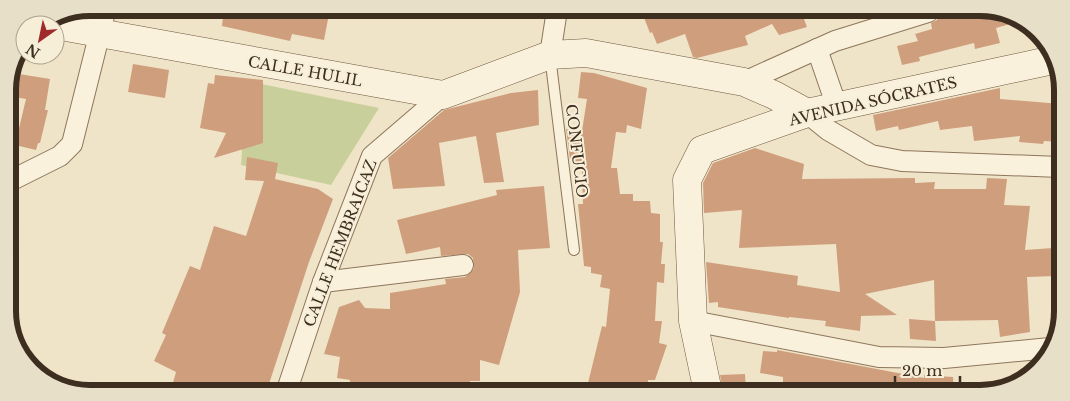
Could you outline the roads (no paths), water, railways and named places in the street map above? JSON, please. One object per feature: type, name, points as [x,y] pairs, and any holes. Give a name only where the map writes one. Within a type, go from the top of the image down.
[{"type":"street","points":[[16,178],[60,156],[72,144],[104,16]]},
{"type":"street","points":[[550,55],[556,16]]},
{"type":"street","points":[[744,82],[834,41],[915,16]]},
{"type":"street","name":"CALLE HULIL","points":[[65,27],[443,96]]},
{"type":"street","points":[[817,49],[837,107]]},
{"type":"street","points":[[443,96],[550,55],[586,53],[744,82],[774,95],[871,155],[902,161],[1054,167]]},
{"type":"street","name":"AVENIDA SÓCRATES","points":[[707,385],[693,321],[687,180],[702,150],[807,114],[1048,61]]},
{"type":"street","name":"CALLE HEMBRAICAZ","points":[[289,385],[323,282],[372,156],[443,96]]},
{"type":"street","points":[[323,282],[463,265]]},
{"type":"street","points":[[693,321],[879,357],[944,358],[1044,349]]},
{"type":"lane","name":"CONFUCIO","points":[[550,55],[574,250]]}]
